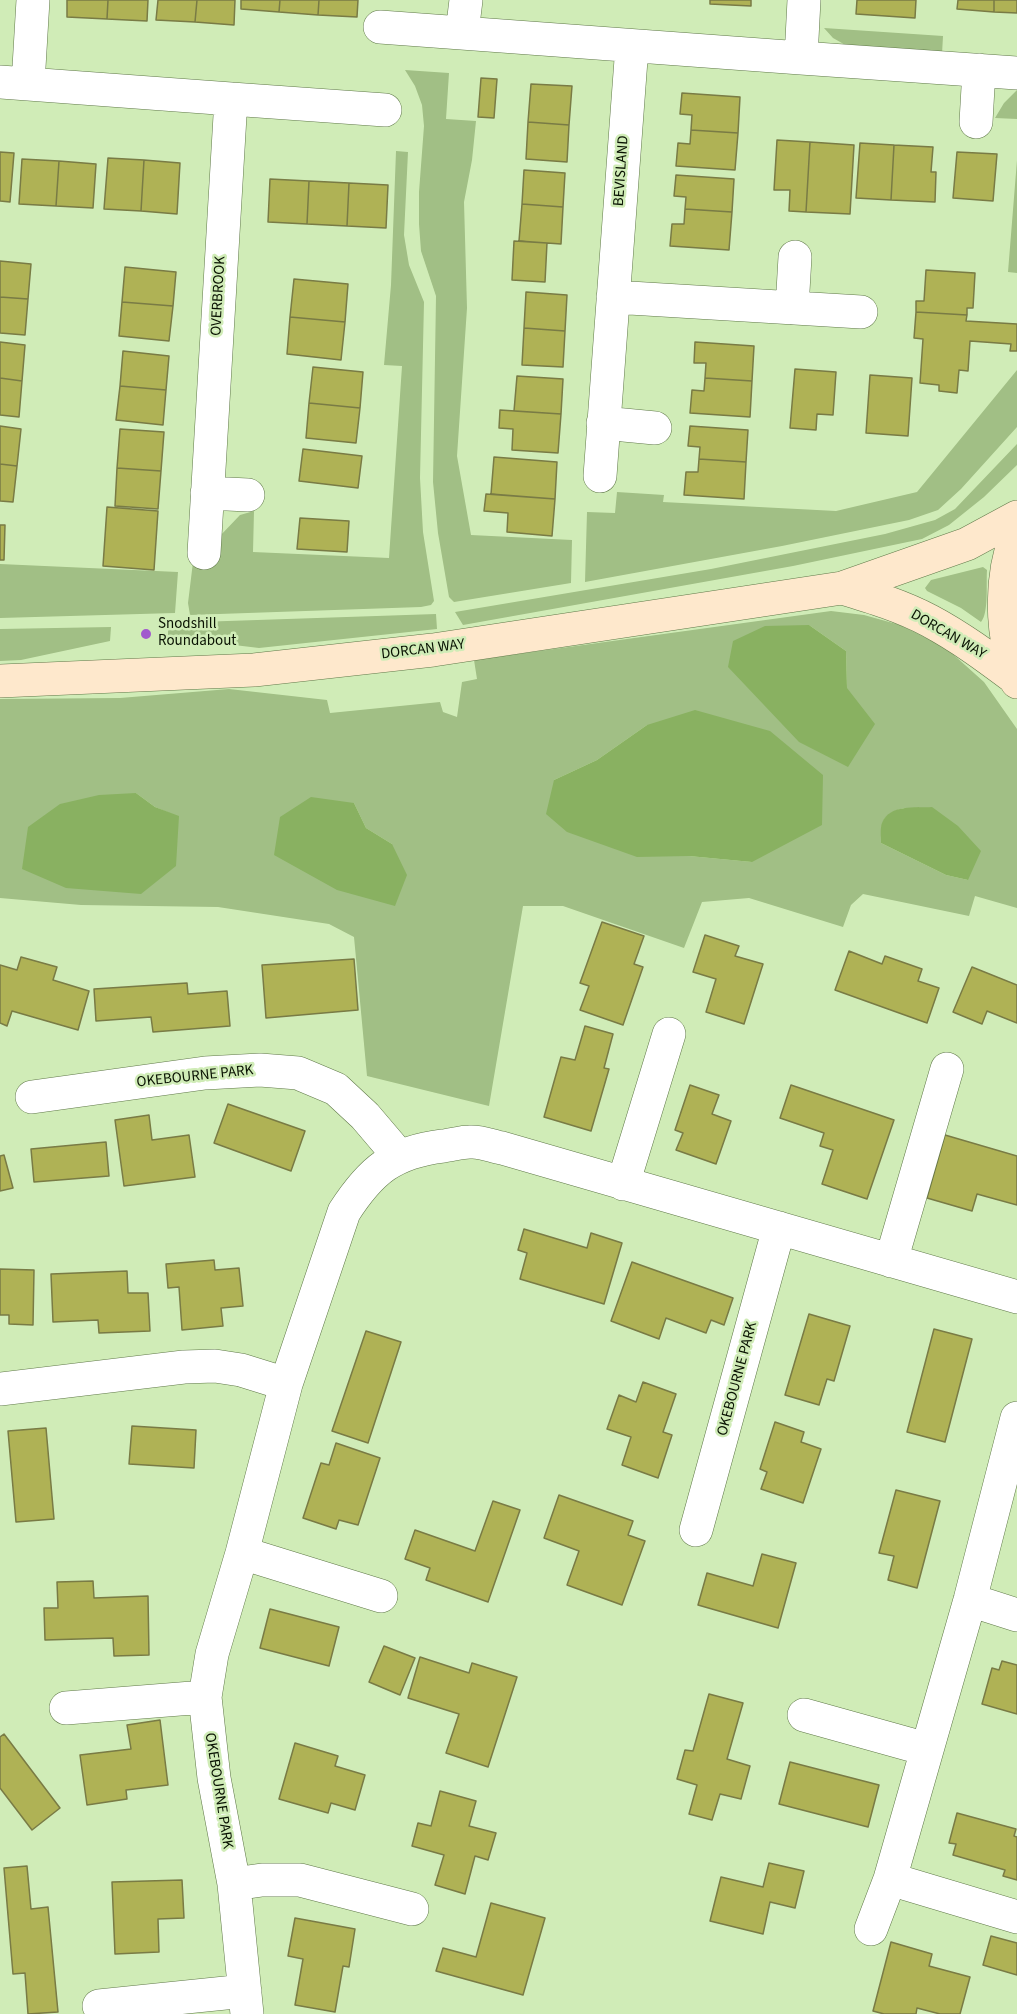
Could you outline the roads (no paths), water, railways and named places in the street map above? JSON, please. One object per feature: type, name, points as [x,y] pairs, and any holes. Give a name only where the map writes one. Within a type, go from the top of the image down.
[{"type":"main road","name":"DORCAN WAY","points":[[0,681],[254,669],[411,652],[548,634],[842,588],[967,544],[1017,517]]},
{"type":"main road","points":[[1016,680],[1003,614],[1009,554],[1017,532]]},
{"type":"main road","name":"DORCAN WAY","points":[[842,588],[886,601],[929,620],[968,643],[1016,680]]},
{"type":"street","points":[[33,0],[14,83],[385,110]]},
{"type":"street","points":[[462,33],[465,0]]},
{"type":"street","points":[[801,58],[804,0]]},
{"type":"street","points":[[380,27],[1017,73]]},
{"type":"street","name":"BEVISLAND","points":[[600,476],[632,46]]},
{"type":"street","points":[[976,122],[979,70]]},
{"type":"street","name":"OVERBROOK","points":[[204,554],[231,99]]},
{"type":"street","points":[[792,308],[795,257]]},
{"type":"street","points":[[613,297],[861,312]]},
{"type":"street","points":[[603,423],[655,428]]},
{"type":"street","points":[[207,494],[248,495]]},
{"type":"street","points":[[624,1184],[669,1035]]},
{"type":"street","points":[[891,1261],[947,1069]]},
{"type":"street","name":"OKEBOURNE PARK","points":[[32,1097],[205,1073],[260,1071],[298,1073],[336,1089],[365,1116],[399,1156]]},
{"type":"street","name":"OKEBOURNE PARK","points":[[99,2006],[246,2002],[234,1884],[208,1741],[205,1697],[212,1654],[242,1553],[286,1384],[344,1212],[363,1185],[375,1174],[399,1156],[420,1149],[471,1141],[1017,1297]]},
{"type":"street","name":"OKEBOURNE PARK","points":[[696,1530],[779,1228]]},
{"type":"street","points":[[0,1389],[184,1367],[215,1366],[241,1370],[286,1384]]},
{"type":"street","points":[[871,1929],[890,1878],[970,1600],[1017,1418]]},
{"type":"street","points":[[242,1553],[381,1596]]},
{"type":"street","points":[[970,1600],[1017,1615]]},
{"type":"street","points":[[66,1708],[205,1697]]},
{"type":"street","points":[[804,1715],[926,1749]]},
{"type":"street","points":[[890,1878],[1017,1917]]},
{"type":"street","points":[[234,1884],[262,1880],[300,1880],[412,1909]]},
{"type":"place","name":"Snodshill Roundabout","points":[[146,634]]}]
